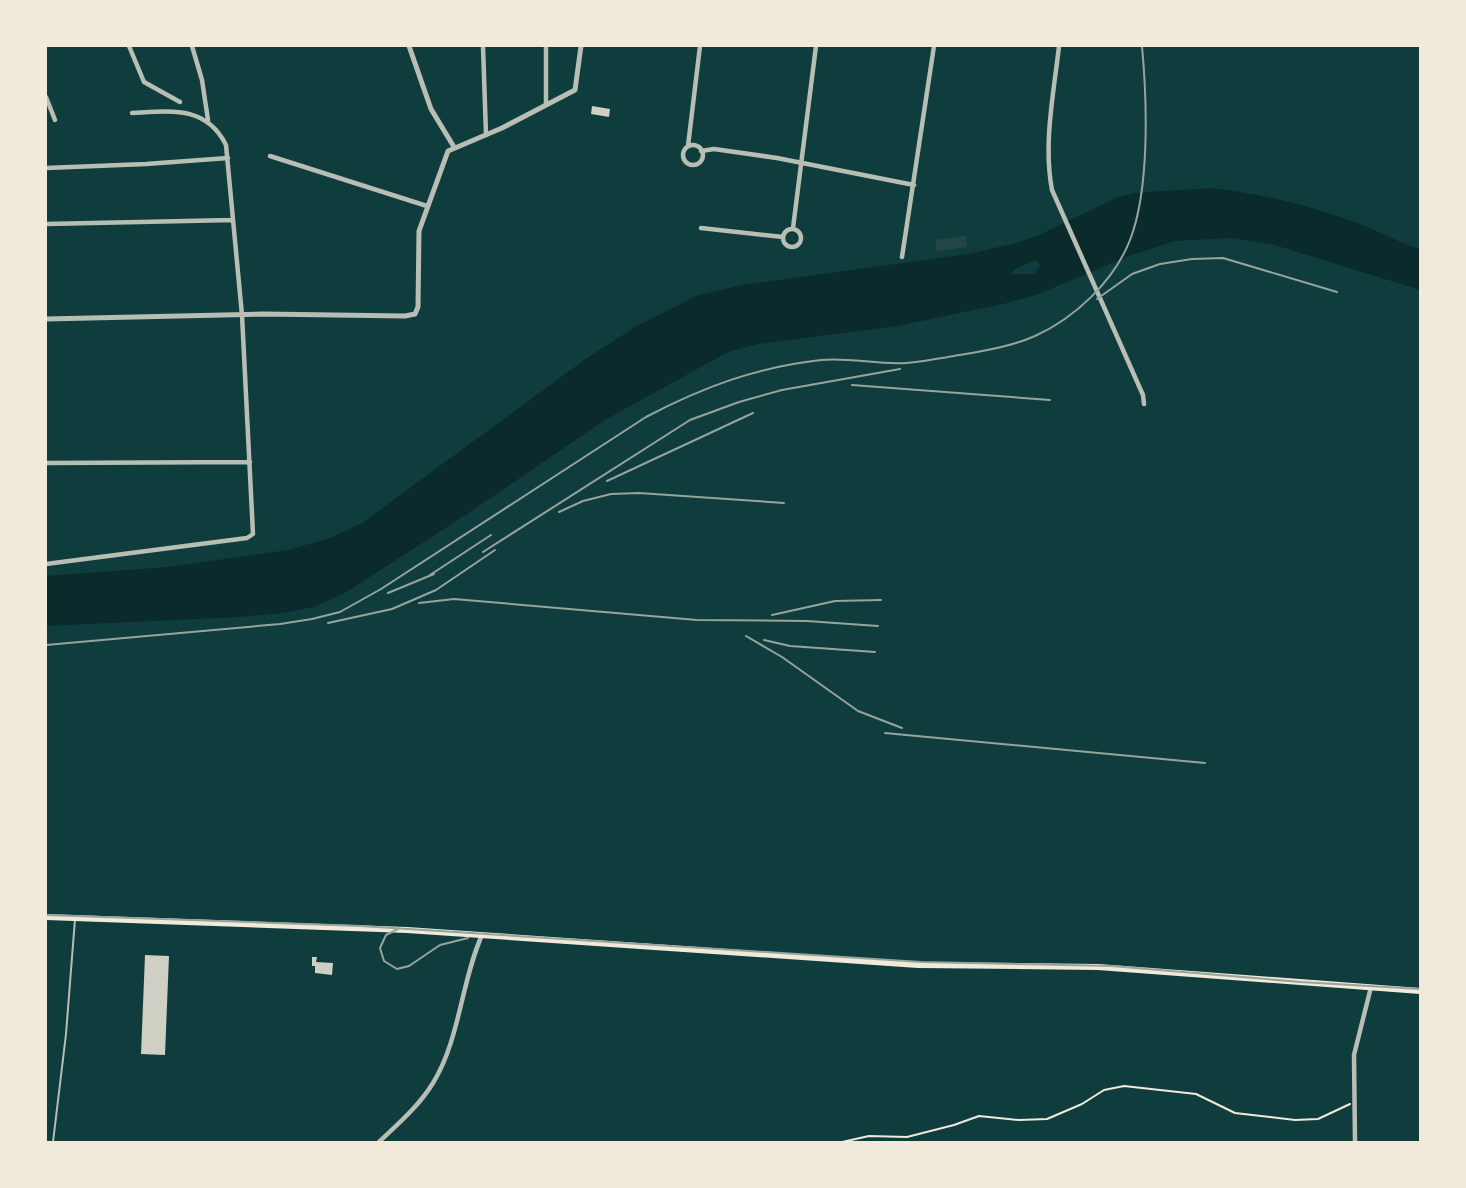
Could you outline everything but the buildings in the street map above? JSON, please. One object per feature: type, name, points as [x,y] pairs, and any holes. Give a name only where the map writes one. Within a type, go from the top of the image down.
[{"type":"main road","points":[[46,917],[407,930],[919,965],[1098,967],[1296,984],[1420,991]]},
{"type":"street","points":[[129,46],[144,82],[180,102]]},
{"type":"street","points":[[192,46],[202,80],[208,121]]},
{"type":"street","points":[[409,46],[431,109],[454,147]]},
{"type":"street","points":[[483,46],[486,135]]},
{"type":"street","points":[[546,46],[546,104]]},
{"type":"street","points":[[46,319],[415,314],[418,307],[417,241],[446,154],[454,147],[486,135],[575,90],[581,46]]},
{"type":"street","points":[[700,46],[688,146],[683,156],[690,164],[700,161],[701,151]]},
{"type":"street","points":[[793,228],[816,46]]},
{"type":"street","points":[[902,257],[933,46]]},
{"type":"street","points":[[1059,46],[1049,149],[1052,190],[1143,396],[1144,404]]},
{"type":"street","points":[[46,97],[55,120]]},
{"type":"street","points":[[46,564],[247,538],[252,536],[254,531],[242,315],[228,158],[222,137],[208,121],[183,113],[132,113]]},
{"type":"street","points":[[688,146],[695,145],[701,151]]},
{"type":"street","points":[[701,151],[714,149],[801,162],[914,185]]},
{"type":"street","points":[[270,156],[427,206]]},
{"type":"street","points":[[46,168],[228,158]]},
{"type":"street","points":[[46,224],[233,220]]},
{"type":"street","points":[[701,228],[783,237]]},
{"type":"street","points":[[783,237],[788,246],[799,244],[801,233],[793,228]]},
{"type":"street","points":[[783,237],[785,232],[793,228]]},
{"type":"street","points":[[46,463],[250,462]]},
{"type":"street","points":[[379,1143],[420,1101],[434,1082],[444,1059],[482,935]]},
{"type":"street","points":[[1355,1143],[1354,1055],[1371,987]]},
{"type":"lane","points":[[53,1143],[66,1034],[75,918]]},
{"type":"path","points":[[842,1143],[869,1136],[907,1136],[979,1116],[1019,1120],[1047,1119],[1082,1104],[1104,1090],[1124,1086],[1196,1094],[1235,1114],[1307,1121],[1329,1116],[1354,1102]]},
{"type":"shaded area","points":[[1212,188],[1269,197],[1342,218],[1420,249],[1420,290],[1275,245],[1231,238],[1175,241],[1129,256],[1036,295],[1003,304],[897,326],[758,344],[728,352],[605,420],[345,593],[314,607],[239,617],[46,626],[46,576],[168,567],[288,550],[330,538],[362,523],[587,358],[635,327],[696,296],[741,285],[968,254],[1017,243],[1118,197],[1134,193]],"holes":[[[1034,261],[1040,266],[1034,274],[1010,274],[1015,269]]]},
{"type":"shaded area","points":[[966,236],[967,247],[937,251],[935,240]]},
{"type":"tram line","points":[[46,915],[361,926],[921,962],[1112,966],[1420,989]]},
{"type":"tram line","points":[[400,928],[386,935],[380,948],[384,961],[397,969],[409,966],[440,945],[468,938]]},
{"type":"railway","points":[[46,645],[280,624],[340,612],[381,589],[646,417],[688,396],[753,373],[797,363],[842,359],[885,363],[922,361],[1014,344],[1050,328],[1092,297],[1114,270],[1130,240],[1141,196],[1144,170],[1146,118],[1142,46]]},
{"type":"railway","points":[[1097,299],[1132,274],[1160,264],[1223,258],[1337,292]]},
{"type":"railway","points":[[483,552],[690,420],[782,390],[900,369]]},
{"type":"railway","points":[[852,385],[1050,400]]},
{"type":"railway","points":[[607,481],[753,413]]},
{"type":"railway","points":[[559,512],[583,501],[611,494],[639,493],[784,503]]},
{"type":"railway","points":[[427,577],[491,535]]},
{"type":"railway","points":[[328,623],[392,609],[436,590],[495,550]]},
{"type":"railway","points":[[388,593],[434,574]]},
{"type":"railway","points":[[419,603],[454,599],[697,620],[807,621],[878,626]]},
{"type":"railway","points":[[772,615],[835,601],[881,600]]},
{"type":"railway","points":[[746,636],[782,657],[858,711],[902,728]]},
{"type":"railway","points":[[764,640],[790,646],[875,652]]},
{"type":"railway","points":[[885,733],[1205,763]]}]
